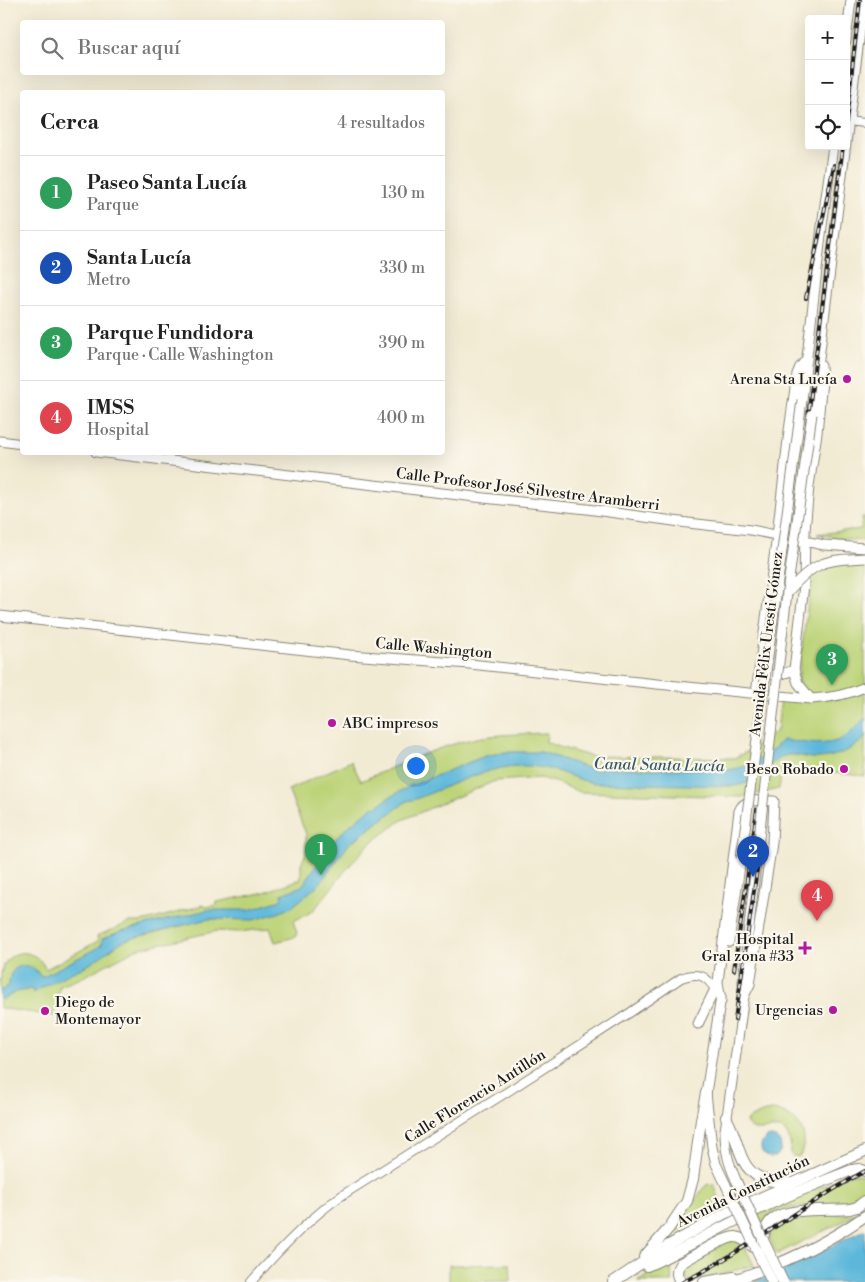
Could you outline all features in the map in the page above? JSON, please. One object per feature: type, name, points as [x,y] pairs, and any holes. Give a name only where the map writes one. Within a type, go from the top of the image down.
[{"type":"highway","points":[[632,1271],[669,1228],[687,1202],[693,1179],[706,1093]]},
{"type":"highway","points":[[726,1116],[734,1134],[741,1159],[746,1167],[752,1173],[766,1180],[792,1183]]},
{"type":"highway","name":"Avenida Constitución","points":[[614,1282],[697,1228],[865,1150]]},
{"type":"highway","points":[[632,1271],[648,1266],[788,1195],[852,1170],[859,1169],[865,1171]]},
{"type":"highway","points":[[763,1240],[768,1224],[785,1214],[840,1210],[857,1206],[865,1201]]},
{"type":"highway","points":[[728,1282],[796,1255],[828,1239],[865,1216]]},
{"type":"highway","points":[[682,1282],[677,1276],[678,1266],[681,1263],[730,1238],[736,1237],[741,1239],[756,1249]]},
{"type":"highway","name":"Avenida Félix Uresti Gómez","points":[[763,1240],[783,1282]]},
{"type":"highway","name":"Avenida Félix Uresti Gómez","points":[[756,1249],[772,1282]]},
{"type":"highway","points":[[704,1282],[726,1277],[745,1276]]},
{"type":"main road","points":[[849,15],[851,0]]},
{"type":"main road","name":"Avenida Félix Uresti Gómez","points":[[850,108],[863,20],[864,0]]},
{"type":"main road","name":"Avenida Félix Uresti Gómez","points":[[756,1249],[716,1164],[708,1125],[706,1093],[721,1001],[719,984],[802,400],[832,150]]},
{"type":"main road","name":"Avenida Félix Uresti Gómez","points":[[763,1240],[728,1163],[725,1147],[726,1116],[744,996],[744,980],[787,593],[812,414],[844,150]]},
{"type":"main road","points":[[756,694],[797,374],[807,359]]},
{"type":"main road","points":[[811,699],[798,683],[794,670],[804,585],[809,486],[823,373],[819,360]]},
{"type":"main road","points":[[0,441],[20,444]]},
{"type":"main road","name":"Calle Profesor José Silvestre Aramberri","points":[[121,455],[484,498],[587,508],[751,530],[847,548],[865,548]]},
{"type":"main road","points":[[783,481],[792,490],[804,490],[809,486]]},
{"type":"main road","points":[[787,593],[801,577],[827,561],[865,558]]},
{"type":"main road","name":"Calle Washington","points":[[0,616],[350,655],[479,665],[811,699],[848,694],[865,687]]},
{"type":"main road","points":[[759,666],[767,674],[774,676],[794,670]]},
{"type":"main road","points":[[698,1024],[719,984],[740,807],[747,802],[774,801],[771,852],[750,984],[744,996]]},
{"type":"street","points":[[850,121],[865,123]]},
{"type":"street","name":"Calle Florencio Antillón","points":[[251,1282],[292,1238],[333,1201],[487,1105],[632,1012],[681,978],[689,975],[702,976],[719,984]]},
{"type":"green space","points":[[862,517],[865,517],[865,541],[817,534],[861,529]]},
{"type":"green space","points":[[865,561],[865,776],[782,768],[779,789],[741,797],[580,792],[540,778],[495,781],[402,820],[368,845],[314,910],[293,921],[297,933],[295,937],[275,942],[270,928],[239,932],[217,931],[136,949],[81,978],[60,986],[54,1016],[0,1008],[1,972],[11,956],[23,953],[29,954],[41,961],[46,969],[98,941],[97,936],[131,922],[150,920],[204,905],[206,907],[217,905],[217,902],[262,893],[301,879],[301,864],[306,853],[306,834],[288,790],[351,761],[361,781],[418,756],[462,741],[512,734],[547,733],[546,742],[590,756],[734,758],[746,752],[777,731],[781,699],[799,700],[799,670],[812,574],[830,565]]},
{"type":"green space","points":[[774,1110],[795,1120],[801,1129],[804,1142],[800,1156],[794,1157],[791,1154],[789,1140],[785,1132],[779,1129],[756,1130],[750,1128],[746,1121]]},
{"type":"green space","points":[[851,1174],[865,1176],[865,1195],[856,1203],[846,1206],[780,1210],[771,1214],[762,1224],[756,1213]]},
{"type":"green space","points":[[708,1184],[714,1185],[722,1205],[662,1241],[684,1216]]},
{"type":"green space","points":[[858,1214],[777,1254],[771,1241],[770,1232],[774,1225],[795,1216]]},
{"type":"green space","points":[[729,1241],[742,1242],[754,1265],[696,1281],[684,1278],[682,1273],[685,1265]]},
{"type":"green space","points":[[674,1260],[671,1271],[673,1282],[637,1282]]},
{"type":"green space","points":[[510,1264],[511,1281],[449,1282],[449,1265]]},
{"type":"water","name":"Canal Santa Lucía","points":[[865,718],[865,738],[847,751],[819,758],[794,755],[783,756],[750,781],[734,786],[593,783],[549,769],[522,766],[506,767],[474,776],[407,801],[349,844],[321,882],[292,907],[253,920],[208,919],[129,939],[121,942],[90,964],[33,993],[32,989],[16,992],[0,999],[0,990],[9,985],[12,972],[21,966],[32,968],[41,977],[96,949],[102,944],[102,939],[121,931],[207,910],[249,910],[281,900],[282,894],[302,886],[334,840],[374,806],[376,807],[410,786],[485,756],[505,752],[542,752],[596,771],[601,768],[726,770],[744,767],[755,762],[782,740],[816,744],[833,742],[850,733]]},
{"type":"water","points":[[771,1137],[778,1140],[781,1147],[778,1154],[771,1157],[764,1154],[761,1147],[764,1140]]},
{"type":"water","points":[[865,1230],[865,1282],[753,1282],[785,1268]]},
{"type":"railway","points":[[848,105],[860,0]]},
{"type":"railway","points":[[735,1020],[762,836],[798,495],[842,150]]},
{"type":"railway","points":[[806,298],[834,165]]},
{"type":"railway","points":[[734,970],[757,809]]},
{"type":"railway","points":[[683,1282],[730,1256],[819,1198],[865,1171]]},
{"type":"place","name":"Arena Sta Lucía","points":[[847,379]]},
{"type":"place","name":"Parque Fundidora","points":[[832,685]]},
{"type":"place","name":"ABC impresos","points":[[332,723]]},
{"type":"place","name":"Beso Robado","points":[[844,769]]},
{"type":"place","name":"Paseo Santa Lucía","points":[[321,875]]},
{"type":"place","name":"Santa Lucía","points":[[753,877]]},
{"type":"place","name":"IMSS","points":[[817,921]]},
{"type":"place","name":"Hospital Gral zona #33","points":[[805,948]]},
{"type":"place","name":"Urgencias","points":[[833,1010]]},
{"type":"place","name":"Diego de Montemayor","points":[[45,1011]]}]
